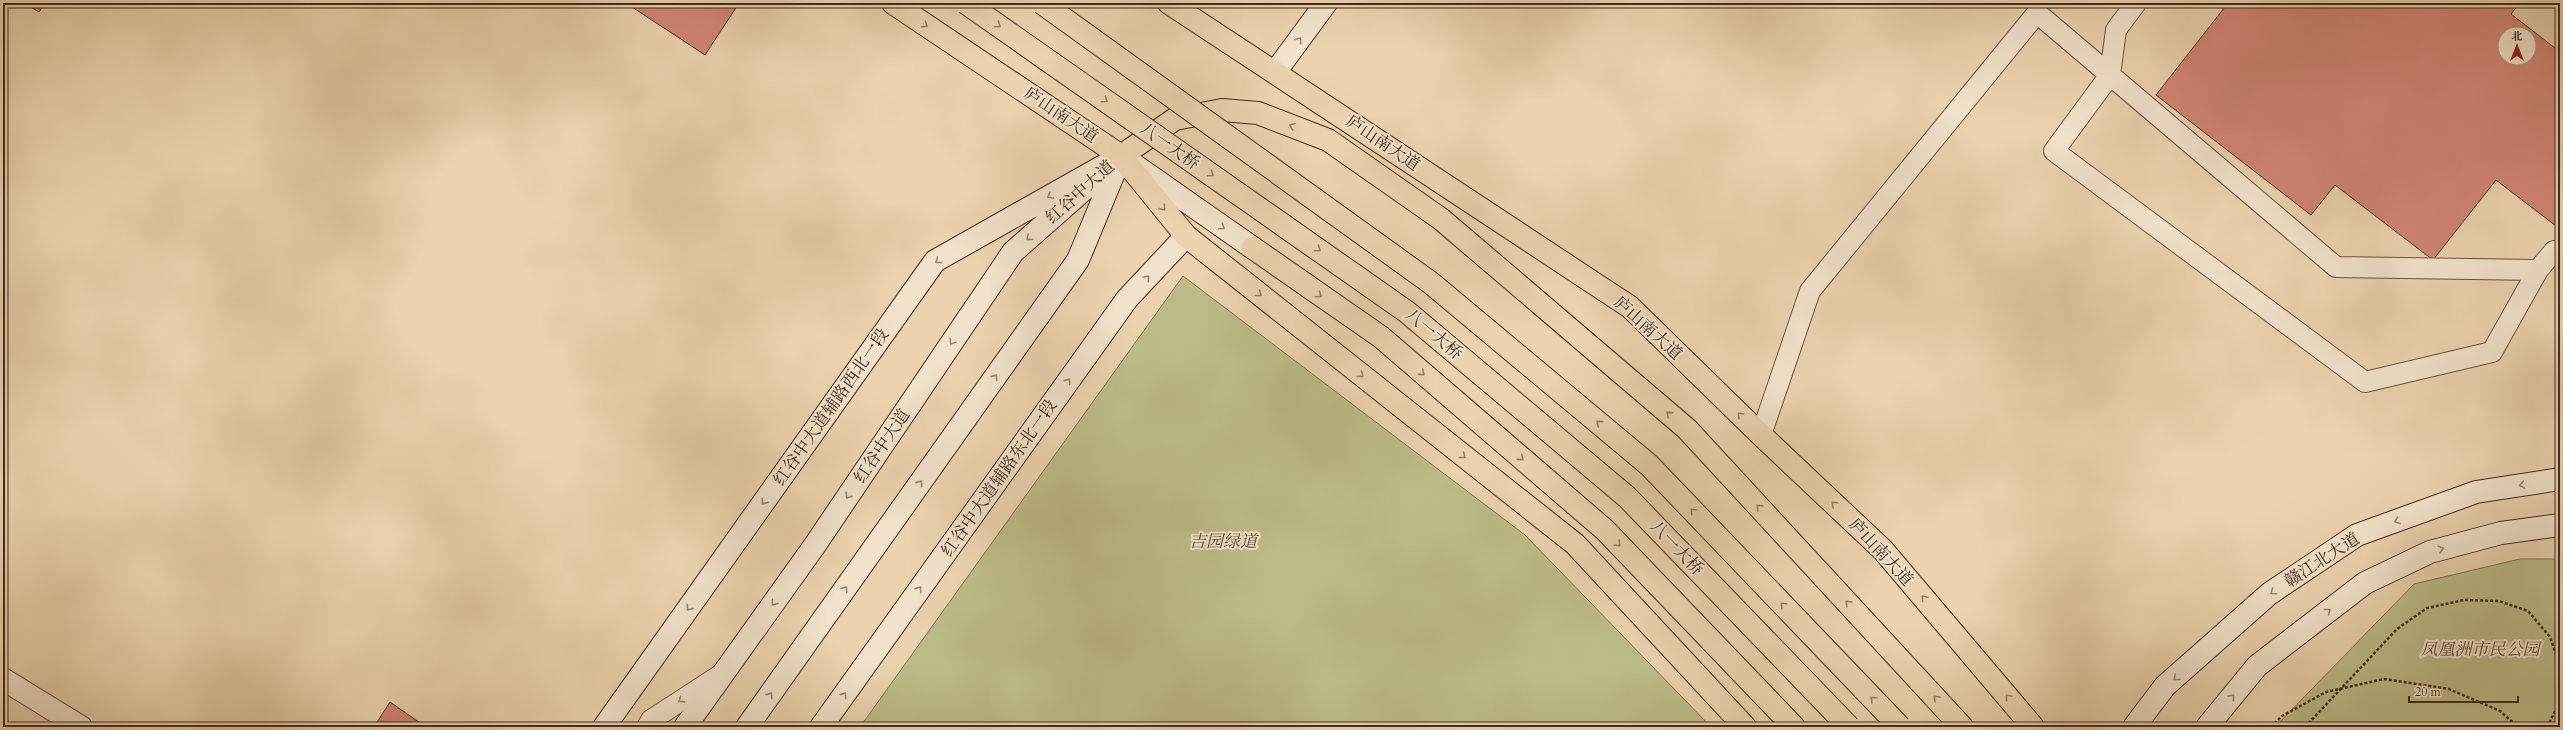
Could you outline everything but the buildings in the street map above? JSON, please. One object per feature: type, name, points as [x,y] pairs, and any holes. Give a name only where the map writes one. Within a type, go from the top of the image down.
[{"type":"main road","name":"庐山南大道","points":[[893,3],[1121,156],[1186,236],[1575,544],[1745,727]]},
{"type":"main road","name":"八一大桥","points":[[966,3],[1407,312],[1627,497],[1849,727]]},
{"type":"main road","points":[[1042,3],[1431,283],[1649,465],[1900,727]]},
{"type":"main road","name":"庐山南大道","points":[[1169,3],[1276,71],[1630,307],[1761,435],[1883,550],[2033,727]]},
{"type":"main road","points":[[1276,71],[1326,3]]},
{"type":"main road","points":[[1794,727],[1605,530],[1381,337],[1121,156],[1175,119],[1222,110],[1258,113],[1328,140],[1441,219],[1688,429],[1962,727]]},
{"type":"main road","name":"红谷中大道","points":[[685,727],[815,545],[1013,252],[1121,156]]},
{"type":"main road","name":"红谷中大道","points":[[747,727],[1078,260],[1121,156]]},
{"type":"main road","name":"红谷中大道辅路西北一段","points":[[604,727],[935,262],[1121,156]]},
{"type":"main road","name":"红谷中大道辅路东北一段","points":[[821,727],[1127,299],[1186,236]]},
{"type":"main road","name":"赣江北大道","points":[[2134,727],[2165,686],[2269,594],[2357,535],[2476,492],[2560,479]]},
{"type":"main road","points":[[2207,727],[2257,666],[2365,583],[2430,552],[2501,533],[2560,526]]},
{"type":"main road","points":[[3,679],[81,727]]},
{"type":"lane","points":[[2136,3],[2116,30],[2110,75],[2054,151],[2365,382],[2492,352],[2538,270],[2554,251]]},
{"type":"lane","points":[[1761,435],[1810,291],[2037,13],[2336,267],[2538,270]]},
{"type":"lane","points":[[647,727],[651,720],[725,671]]},
{"type":"path","points":[[2305,727],[2397,629],[2427,608],[2464,600],[2498,601],[2528,611],[2550,637],[2560,666]]},
{"type":"path","points":[[2271,727],[2282,716],[2326,692],[2384,679],[2449,689],[2500,710],[2518,727]]},
{"type":"path","points":[[2547,727],[2560,702]]},
{"type":"green space","name":"吉园绿道","points":[[1183,276],[1525,535],[1711,727],[860,727]]},
{"type":"green space","name":"凤凰洲市民公园","points":[[2520,559],[2560,559],[2560,727],[2275,727],[2414,584]]}]
